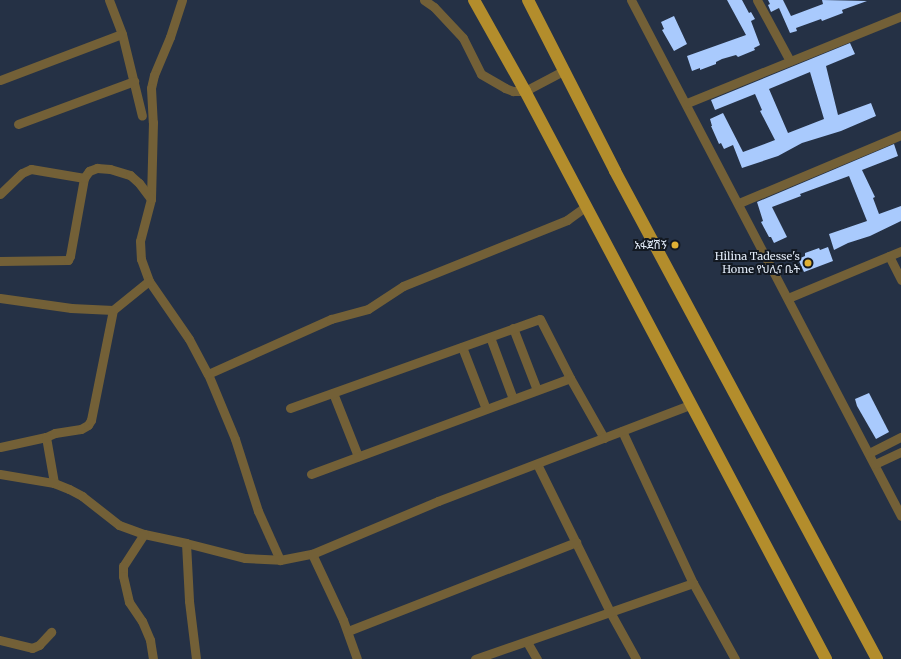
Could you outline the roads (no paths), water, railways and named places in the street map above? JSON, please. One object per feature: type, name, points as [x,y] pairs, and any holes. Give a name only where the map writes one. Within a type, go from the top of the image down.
[{"type":"main road","points":[[474,0],[525,91],[585,207],[826,659]]},
{"type":"main road","points":[[528,0],[619,178],[877,659]]},
{"type":"street","points":[[109,0],[122,34],[142,116]]},
{"type":"street","points":[[182,0],[170,37],[154,75],[151,88],[153,122],[151,199],[140,241],[141,259],[149,281],[189,340],[208,374],[235,439],[258,511],[280,560]]},
{"type":"street","points":[[424,0],[434,7],[463,38],[481,74],[509,89],[525,91],[565,70]]},
{"type":"street","points":[[631,0],[739,203],[901,516]]},
{"type":"street","points":[[757,0],[790,61]]},
{"type":"street","points":[[686,103],[901,16]]},
{"type":"street","points":[[0,80],[122,34]]},
{"type":"street","points":[[18,124],[134,81]]},
{"type":"street","points":[[739,203],[901,135]]},
{"type":"street","points":[[0,261],[68,260],[84,178],[89,171],[97,168],[110,168],[130,175],[139,183],[151,199]]},
{"type":"street","points":[[0,194],[22,173],[31,169],[84,178]]},
{"type":"street","points":[[208,374],[331,319],[368,309],[403,286],[567,220],[585,207]]},
{"type":"street","points":[[788,298],[901,251]]},
{"type":"street","points":[[889,256],[901,280]]},
{"type":"street","points":[[0,447],[46,437],[55,433],[81,429],[88,425],[91,420],[113,310],[149,281]]},
{"type":"street","points":[[0,298],[72,308],[113,310]]},
{"type":"street","points":[[290,408],[540,319],[570,378],[604,438]]},
{"type":"street","points":[[513,328],[537,390]]},
{"type":"street","points":[[490,337],[513,399]]},
{"type":"street","points":[[462,347],[486,409]]},
{"type":"street","points":[[311,474],[570,378]]},
{"type":"street","points":[[333,393],[358,456]]},
{"type":"street","points":[[0,474],[54,483],[69,488],[82,496],[119,525],[144,534],[245,558],[280,560],[312,554],[438,501],[690,405]]},
{"type":"street","points":[[622,431],[693,583],[735,659]]},
{"type":"street","points":[[46,437],[54,483]]},
{"type":"street","points":[[869,453],[901,437]]},
{"type":"street","points":[[875,464],[901,452]]},
{"type":"street","points":[[538,464],[610,612],[636,659]]},
{"type":"street","points":[[144,534],[123,566],[123,576],[129,602],[142,621],[150,640],[153,659]]},
{"type":"street","points":[[348,631],[576,542]]},
{"type":"street","points":[[186,543],[189,601],[196,659]]},
{"type":"street","points":[[312,554],[348,631],[357,659]]},
{"type":"street","points":[[475,659],[693,583]]},
{"type":"street","points":[[0,640],[32,648],[39,645],[51,632]]},
{"type":"street","points":[[527,642],[537,659]]},
{"type":"place","name":"አፋጀሽኝ","points":[[675,245]]},
{"type":"place","name":"Hilina Tadesse's Home የህሊና ቤት","points":[[808,263]]}]
